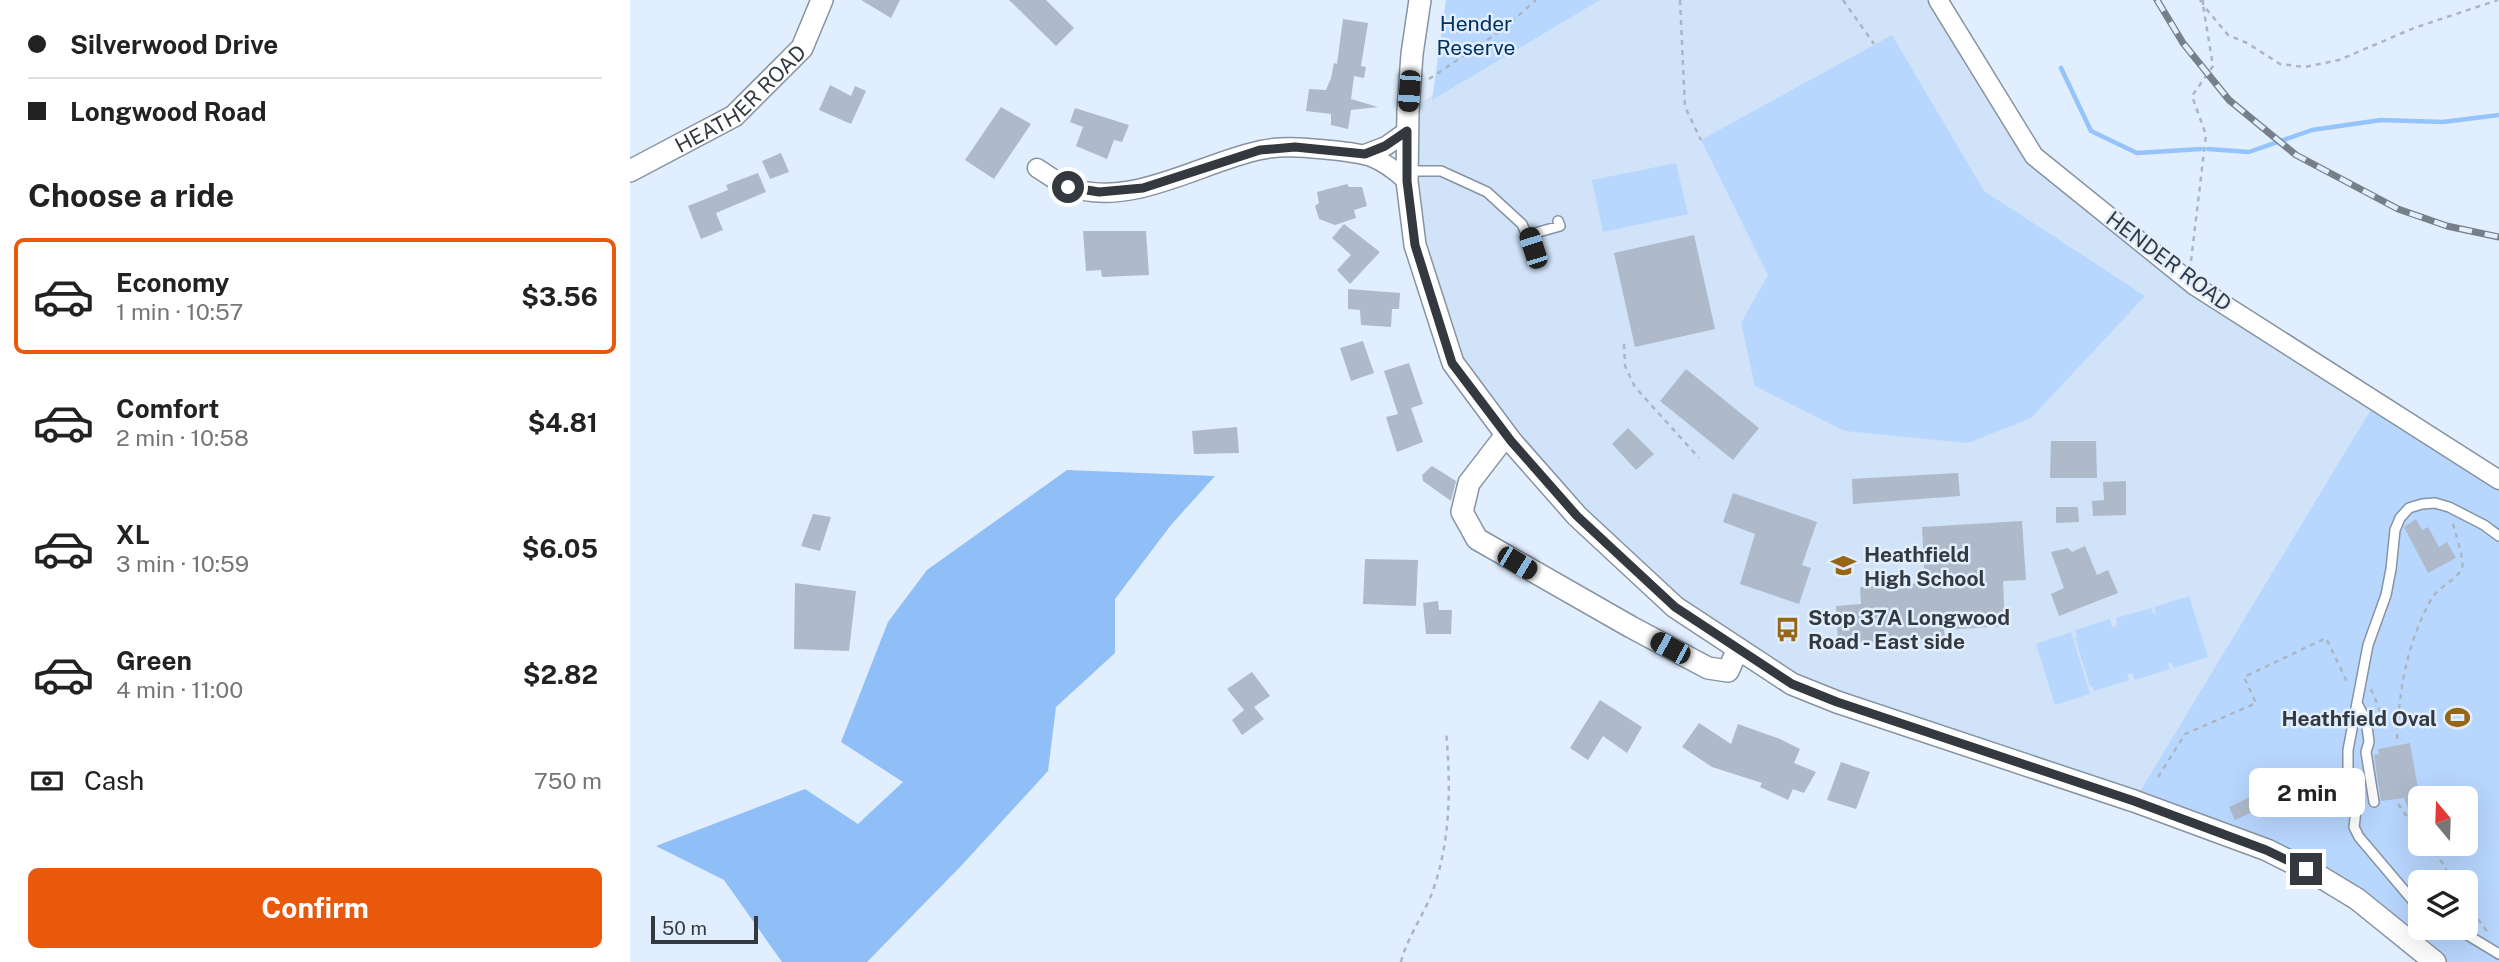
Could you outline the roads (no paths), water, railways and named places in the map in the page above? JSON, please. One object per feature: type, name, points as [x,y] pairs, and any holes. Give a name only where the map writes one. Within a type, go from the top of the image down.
[{"type":"street","name":"HEATHER ROAD","points":[[630,171],[734,116],[802,48],[822,0]]},
{"type":"street","points":[[1420,0],[1407,131],[1407,176],[1415,245],[1452,363],[1506,435],[1577,516],[1665,598],[1792,684],[1837,702],[2134,801],[2266,850],[2319,876],[2357,899],[2435,962]]},
{"type":"street","name":"HENDER ROAD","points":[[1938,0],[2034,156],[2195,286],[2499,480]]},
{"type":"street","points":[[1365,154],[1385,146],[1407,131]]},
{"type":"street","points":[[1037,168],[1068,187],[1099,192],[1143,188],[1260,150],[1295,147],[1365,154],[1387,163],[1407,176]]},
{"type":"street","points":[[1506,435],[1469,483],[1462,512],[1476,539],[1708,668],[1728,671],[1738,649]]},
{"type":"lane","points":[[1407,176],[1441,171],[1487,192],[1522,224],[1533,248]]},
{"type":"lane","points":[[1528,235],[1560,226],[1558,221]]},
{"type":"lane","points":[[2408,895],[2359,837],[2354,827],[2357,803],[2347,762],[2368,645],[2386,595],[2395,530],[2400,518],[2409,509],[2435,503],[2484,525],[2499,536]]},
{"type":"lane","points":[[2358,705],[2367,720],[2369,742],[2366,752],[2374,802]]},
{"type":"lane","points":[[2476,940],[2499,954]]},
{"type":"waterway","points":[[2061,68],[2091,131],[2137,153],[2201,149]]},
{"type":"waterway","points":[[2208,149],[2249,152],[2312,130],[2381,120],[2443,122],[2499,115]]},
{"type":"railway","points":[[2157,0],[2183,43],[2229,100],[2296,155],[2398,209],[2447,226],[2499,237]]},
{"type":"place","name":"Heathfield High School","points":[[1844,566]]},
{"type":"place","name":"Stop 37A Longwood Road - East side","points":[[1788,629]]},
{"type":"place","name":"Heathfield Oval","points":[[2457,718]]},
{"type":"park label","name":"Hender Reserve","points":[[1476,35]]}]
